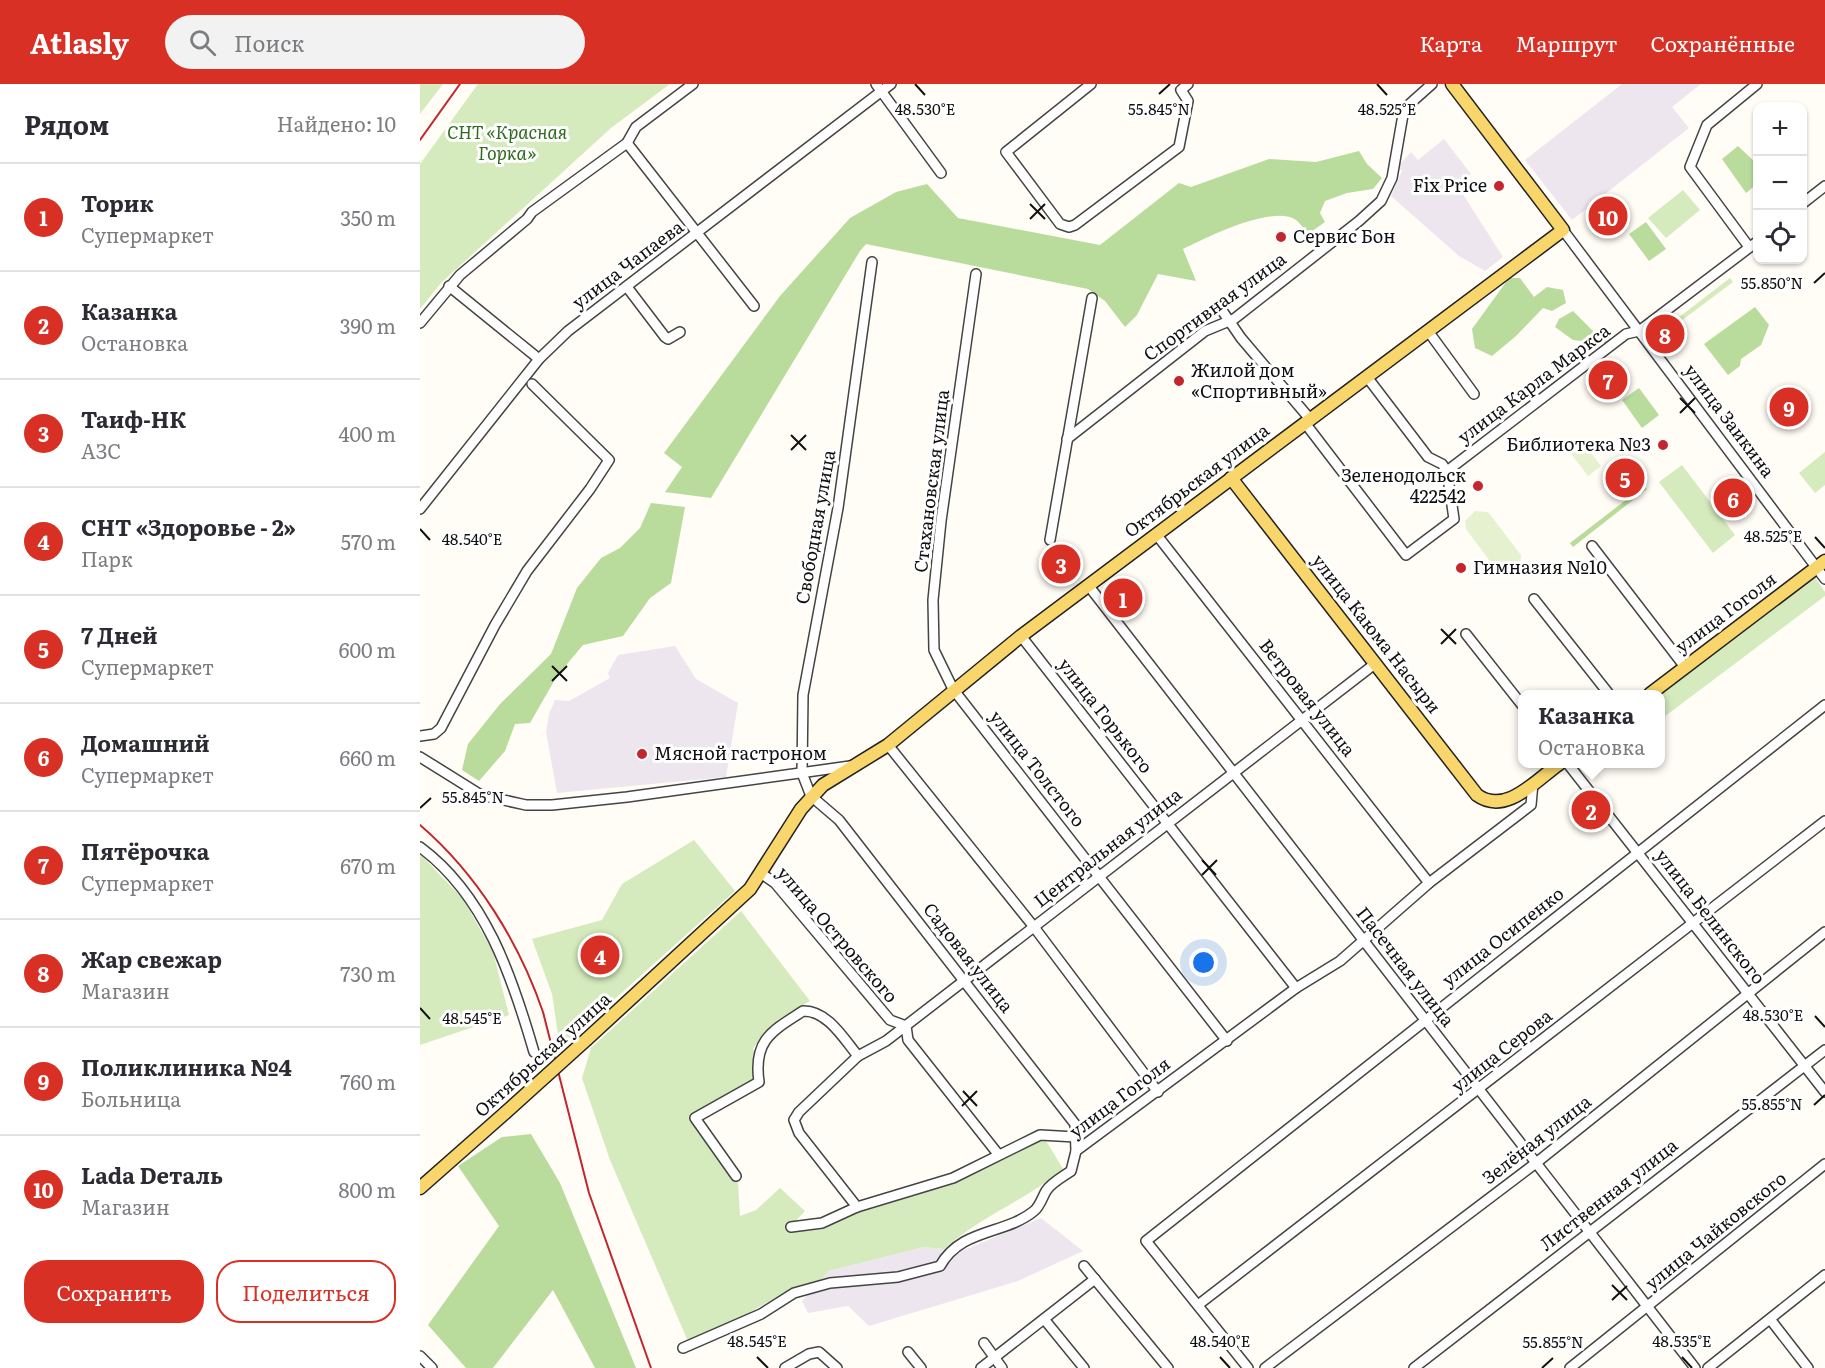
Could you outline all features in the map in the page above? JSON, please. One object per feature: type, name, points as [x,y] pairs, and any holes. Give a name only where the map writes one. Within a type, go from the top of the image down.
[{"type":"main road","name":"улица Заикина","points":[[1452,84],[1563,230]]},
{"type":"main road","name":"Октябрьская улица","points":[[420,1188],[735,905],[762,874],[791,824],[811,796],[823,784],[888,745],[952,689],[1021,636],[1563,230]]},
{"type":"main road","name":"улица Каюма Насыри","points":[[1232,478],[1477,795],[1488,802],[1497,803],[1516,795],[1533,783]]},
{"type":"main road","name":"улица Гоголя","points":[[1655,690],[1821,564]]},
{"type":"main road","points":[[1533,783],[1554,768]]},
{"type":"street","points":[[420,323],[449,286],[532,212],[627,143],[636,127],[693,84]]},
{"type":"street","name":"улица Чапаева","points":[[420,509],[539,358],[568,331],[698,232],[879,88],[891,84]]},
{"type":"street","points":[[1091,84],[1006,152],[1060,224],[1069,227],[1075,225],[1179,147],[1188,101],[1181,90],[1188,84]]},
{"type":"street","name":"Спортивная улица","points":[[1068,439],[1205,331],[1229,321],[1359,221],[1381,201],[1392,178],[1404,109],[1431,84]]},
{"type":"street","points":[[1749,248],[1690,167],[1707,125],[1757,84]]},
{"type":"street","points":[[879,88],[940,173]]},
{"type":"street","points":[[627,143],[754,306]]},
{"type":"street","points":[[1807,201],[1825,186]]},
{"type":"street","name":"улица Заикина","points":[[1563,230],[1821,564],[1825,579]]},
{"type":"street","name":"улица Карла Маркса","points":[[1447,471],[1626,334],[1639,331],[1753,245]]},
{"type":"street","name":"Свободная улица","points":[[811,796],[802,774],[802,695],[838,508],[872,262]]},
{"type":"street","name":"Стахановская улица","points":[[952,689],[934,650],[933,600],[941,521],[976,273]]},
{"type":"street","points":[[449,286],[539,358]]},
{"type":"street","points":[[627,287],[665,337],[668,339],[680,332]]},
{"type":"street","points":[[1050,540],[1092,298]]},
{"type":"street","points":[[1219,306],[1406,555],[1454,519],[1447,471],[1442,464],[1428,457],[1367,377]]},
{"type":"street","points":[[1428,331],[1474,394]]},
{"type":"street","points":[[420,736],[434,734],[441,728],[495,625],[527,571],[609,460],[532,384]]},
{"type":"street","name":"Ветровая улица","points":[[1156,534],[1429,883]]},
{"type":"street","points":[[1592,546],[1685,667]]},
{"type":"street","name":"Пасечная улица","points":[[1088,585],[1695,1368]]},
{"type":"street","points":[[1534,599],[1606,690]]},
{"type":"street","points":[[1467,634],[1518,700]]},
{"type":"street","name":"улица Горького","points":[[1021,636],[1296,988]]},
{"type":"street","name":"Центральная улица","points":[[857,1207],[809,1148],[794,1120],[858,1056],[886,1041],[906,1026],[1376,663]]},
{"type":"street","name":"улица Толстого","points":[[952,689],[1100,875],[1227,1041]]},
{"type":"street","name":"улица Осипенко","points":[[1198,1305],[1146,1241],[1825,705]]},
{"type":"street","points":[[888,745],[1034,927],[1158,1092]]},
{"type":"street","name":"Октябрьская улица","points":[[420,757],[481,795],[526,806],[552,806],[627,797],[802,774],[857,764]]},
{"type":"street","name":"улица Белинского","points":[[1571,768],[1695,922],[1825,1092]]},
{"type":"street","name":"улица Гоголя","points":[[683,1348],[760,1314],[794,1293],[830,1283],[898,1277],[940,1266],[946,1254],[981,1232],[998,1229],[1034,1211],[1047,1189],[1071,1171],[1076,1151],[1296,988],[1340,962],[1429,883],[1531,805],[1533,783]]},
{"type":"street","name":"Садовая улица","points":[[811,796],[839,820],[1075,1124],[1076,1151]]},
{"type":"street","name":"улица Серова","points":[[1198,1305],[1825,821]]},
{"type":"street","points":[[420,847],[440,862],[474,904],[501,955],[534,1052]]},
{"type":"street","name":"улица Островского","points":[[762,874],[775,883],[890,1020],[906,1026]]},
{"type":"street","name":"Зелёная улица","points":[[1265,1368],[1536,1162],[1825,932]]},
{"type":"street","points":[[736,1176],[695,1118],[759,1082],[758,1055],[767,1036],[803,1011],[810,1010],[827,1021],[858,1056]]},
{"type":"street","points":[[906,1026],[908,1040],[998,1154]]},
{"type":"street","name":"Лиственная улица","points":[[1414,1368],[1825,1050]]},
{"type":"street","points":[[791,1227],[822,1223],[857,1207],[953,1178],[1040,1135],[1076,1137]]},
{"type":"street","name":"улица Чайковского","points":[[1570,1368],[1825,1164]]},
{"type":"street","points":[[1084,1266],[1168,1368]]},
{"type":"street","points":[[1708,1368],[1825,1275]]},
{"type":"street","points":[[981,1368],[1095,1279]]},
{"type":"street","points":[[1198,1305],[1248,1368]]},
{"type":"street","points":[[1044,1319],[1084,1368]]},
{"type":"street","points":[[1770,1319],[1808,1368]]},
{"type":"street","points":[[984,1343],[1002,1368]]},
{"type":"street","points":[[785,1368],[809,1354],[819,1352],[837,1368]]},
{"type":"street","points":[[908,1352],[921,1368]]},
{"type":"street","points":[[420,1356],[432,1368]]},
{"type":"shaded area","points":[[1622,84],[1701,84],[1672,107],[1689,128],[1572,220],[1525,160]]},
{"type":"shaded area","points":[[1444,139],[1471,174],[1457,185],[1503,257],[1485,271],[1459,256],[1391,196],[1402,171],[1398,166],[1411,152],[1418,160]]},
{"type":"shaded area","points":[[675,646],[696,679],[738,703],[726,777],[557,793],[546,732],[549,714],[555,700],[569,701],[610,678],[608,673],[618,655]]},
{"type":"shaded area","points":[[1041,1218],[1083,1251],[1018,1281],[869,1326],[848,1306],[808,1313],[802,1301],[829,1271],[924,1247],[962,1251]]},
{"type":"green space","points":[[420,84],[443,84],[420,114]]},
{"type":"green space","name":"СНТ «Красная Горка»","points":[[478,84],[670,84],[611,128],[441,283],[420,309],[420,164]]},
{"type":"green space","points":[[1738,146],[1753,160],[1753,187],[1746,193],[1722,159]]},
{"type":"green space","points":[[1359,151],[1367,164],[1382,178],[1373,189],[1347,193],[1325,201],[1320,213],[1325,222],[1308,234],[1296,220],[1285,216],[1272,216],[1239,224],[1183,249],[1196,281],[1158,274],[1137,315],[1125,327],[1105,301],[1088,289],[866,244],[711,498],[665,492],[682,467],[664,453],[780,296],[850,218],[896,192],[927,184],[958,218],[1100,245],[1179,183],[1191,187],[1269,159],[1316,162]]},
{"type":"green space","points":[[1683,190],[1700,210],[1666,238],[1648,218]]},
{"type":"green space","points":[[1646,222],[1666,249],[1649,261],[1629,234]]},
{"type":"green space","points":[[1509,278],[1520,278],[1534,297],[1547,287],[1563,290],[1566,303],[1552,311],[1543,308],[1516,336],[1492,356],[1475,348],[1472,329]]},
{"type":"green space","points":[[1730,278],[1733,282],[1681,321],[1678,318]]},
{"type":"green space","points":[[1755,307],[1769,325],[1761,345],[1741,359],[1740,366],[1728,375],[1704,344]]},
{"type":"green space","points":[[1573,311],[1597,335],[1610,338],[1607,344],[1573,340],[1555,327],[1559,319]]},
{"type":"green space","points":[[1639,388],[1659,415],[1642,428],[1622,400]]},
{"type":"green space","points":[[1582,441],[1601,466],[1588,476],[1569,451]]},
{"type":"green space","points":[[1825,452],[1825,485],[1815,493],[1799,473]]},
{"type":"green space","points":[[1682,465],[1735,535],[1713,553],[1659,482]]},
{"type":"green space","points":[[1644,486],[1647,489],[1573,547],[1570,543]]},
{"type":"green space","points":[[651,503],[685,507],[671,583],[650,598],[623,636],[583,645],[557,676],[530,723],[515,724],[505,751],[479,781],[462,770],[468,744],[500,704],[551,654],[577,588],[601,558],[620,548],[640,528]]},
{"type":"green space","points":[[1475,511],[1488,512],[1521,555],[1520,567],[1512,573],[1498,572],[1466,529],[1465,521]]},
{"type":"green space","points":[[1814,576],[1825,592],[1825,596],[1665,716],[1665,690],[1661,690]]},
{"type":"green space","points":[[694,840],[735,891],[560,1048],[552,994],[532,939],[602,920],[622,884]]},
{"type":"green space","points":[[420,854],[463,899],[493,952],[509,1015],[420,1045]]},
{"type":"green space","points":[[741,911],[810,1001],[777,1020],[753,1048],[760,1078],[689,1117],[738,1183],[740,1216],[756,1210],[780,1188],[805,1211],[786,1231],[817,1229],[855,1212],[902,1199],[968,1174],[1031,1142],[1045,1139],[1063,1169],[1034,1190],[973,1227],[944,1249],[924,1247],[829,1271],[821,1280],[784,1293],[696,1342],[687,1339],[610,1160],[582,1078],[591,1048]]},
{"type":"green space","points":[[531,1134],[560,1183],[636,1368],[595,1368],[553,1290],[493,1368],[466,1368],[428,1325],[499,1226],[458,1166],[502,1137]]},
{"type":"railway","points":[[420,140],[460,84]]},
{"type":"railway","points":[[420,825],[441,844],[478,887],[522,960],[543,1012],[589,1193],[651,1368]]},
{"type":"place","name":"Fix Price","points":[[1499,186]]},
{"type":"place","name":"Lada Dеталь","points":[[1608,216]]},
{"type":"place","name":"Сервис Бон","points":[[1281,237]]},
{"type":"place","name":"Жар свежар","points":[[1665,334]]},
{"type":"place","name":"Пятёрочка","points":[[1608,380]]},
{"type":"place","name":"Жилой дом «Спортивный»","points":[[1179,381]]},
{"type":"place","name":"Поликлиника №4","points":[[1789,407]]},
{"type":"place","name":"Библиотека №3","points":[[1663,445]]},
{"type":"place","name":"7 Дней","points":[[1625,478]]},
{"type":"place","name":"Зеленодольск 422542","points":[[1478,486]]},
{"type":"place","name":"Домашний","points":[[1733,498]]},
{"type":"place","name":"Таиф-НК","points":[[1061,564]]},
{"type":"place","name":"Гимназия №10","points":[[1461,568]]},
{"type":"place","name":"Торик","points":[[1123,598]]},
{"type":"place","name":"Мясной гастроном","points":[[642,754]]},
{"type":"place","name":"Казанка","points":[[1591,810]]},
{"type":"place","name":"СНТ «Здоровье - 2»","points":[[600,955]]}]
